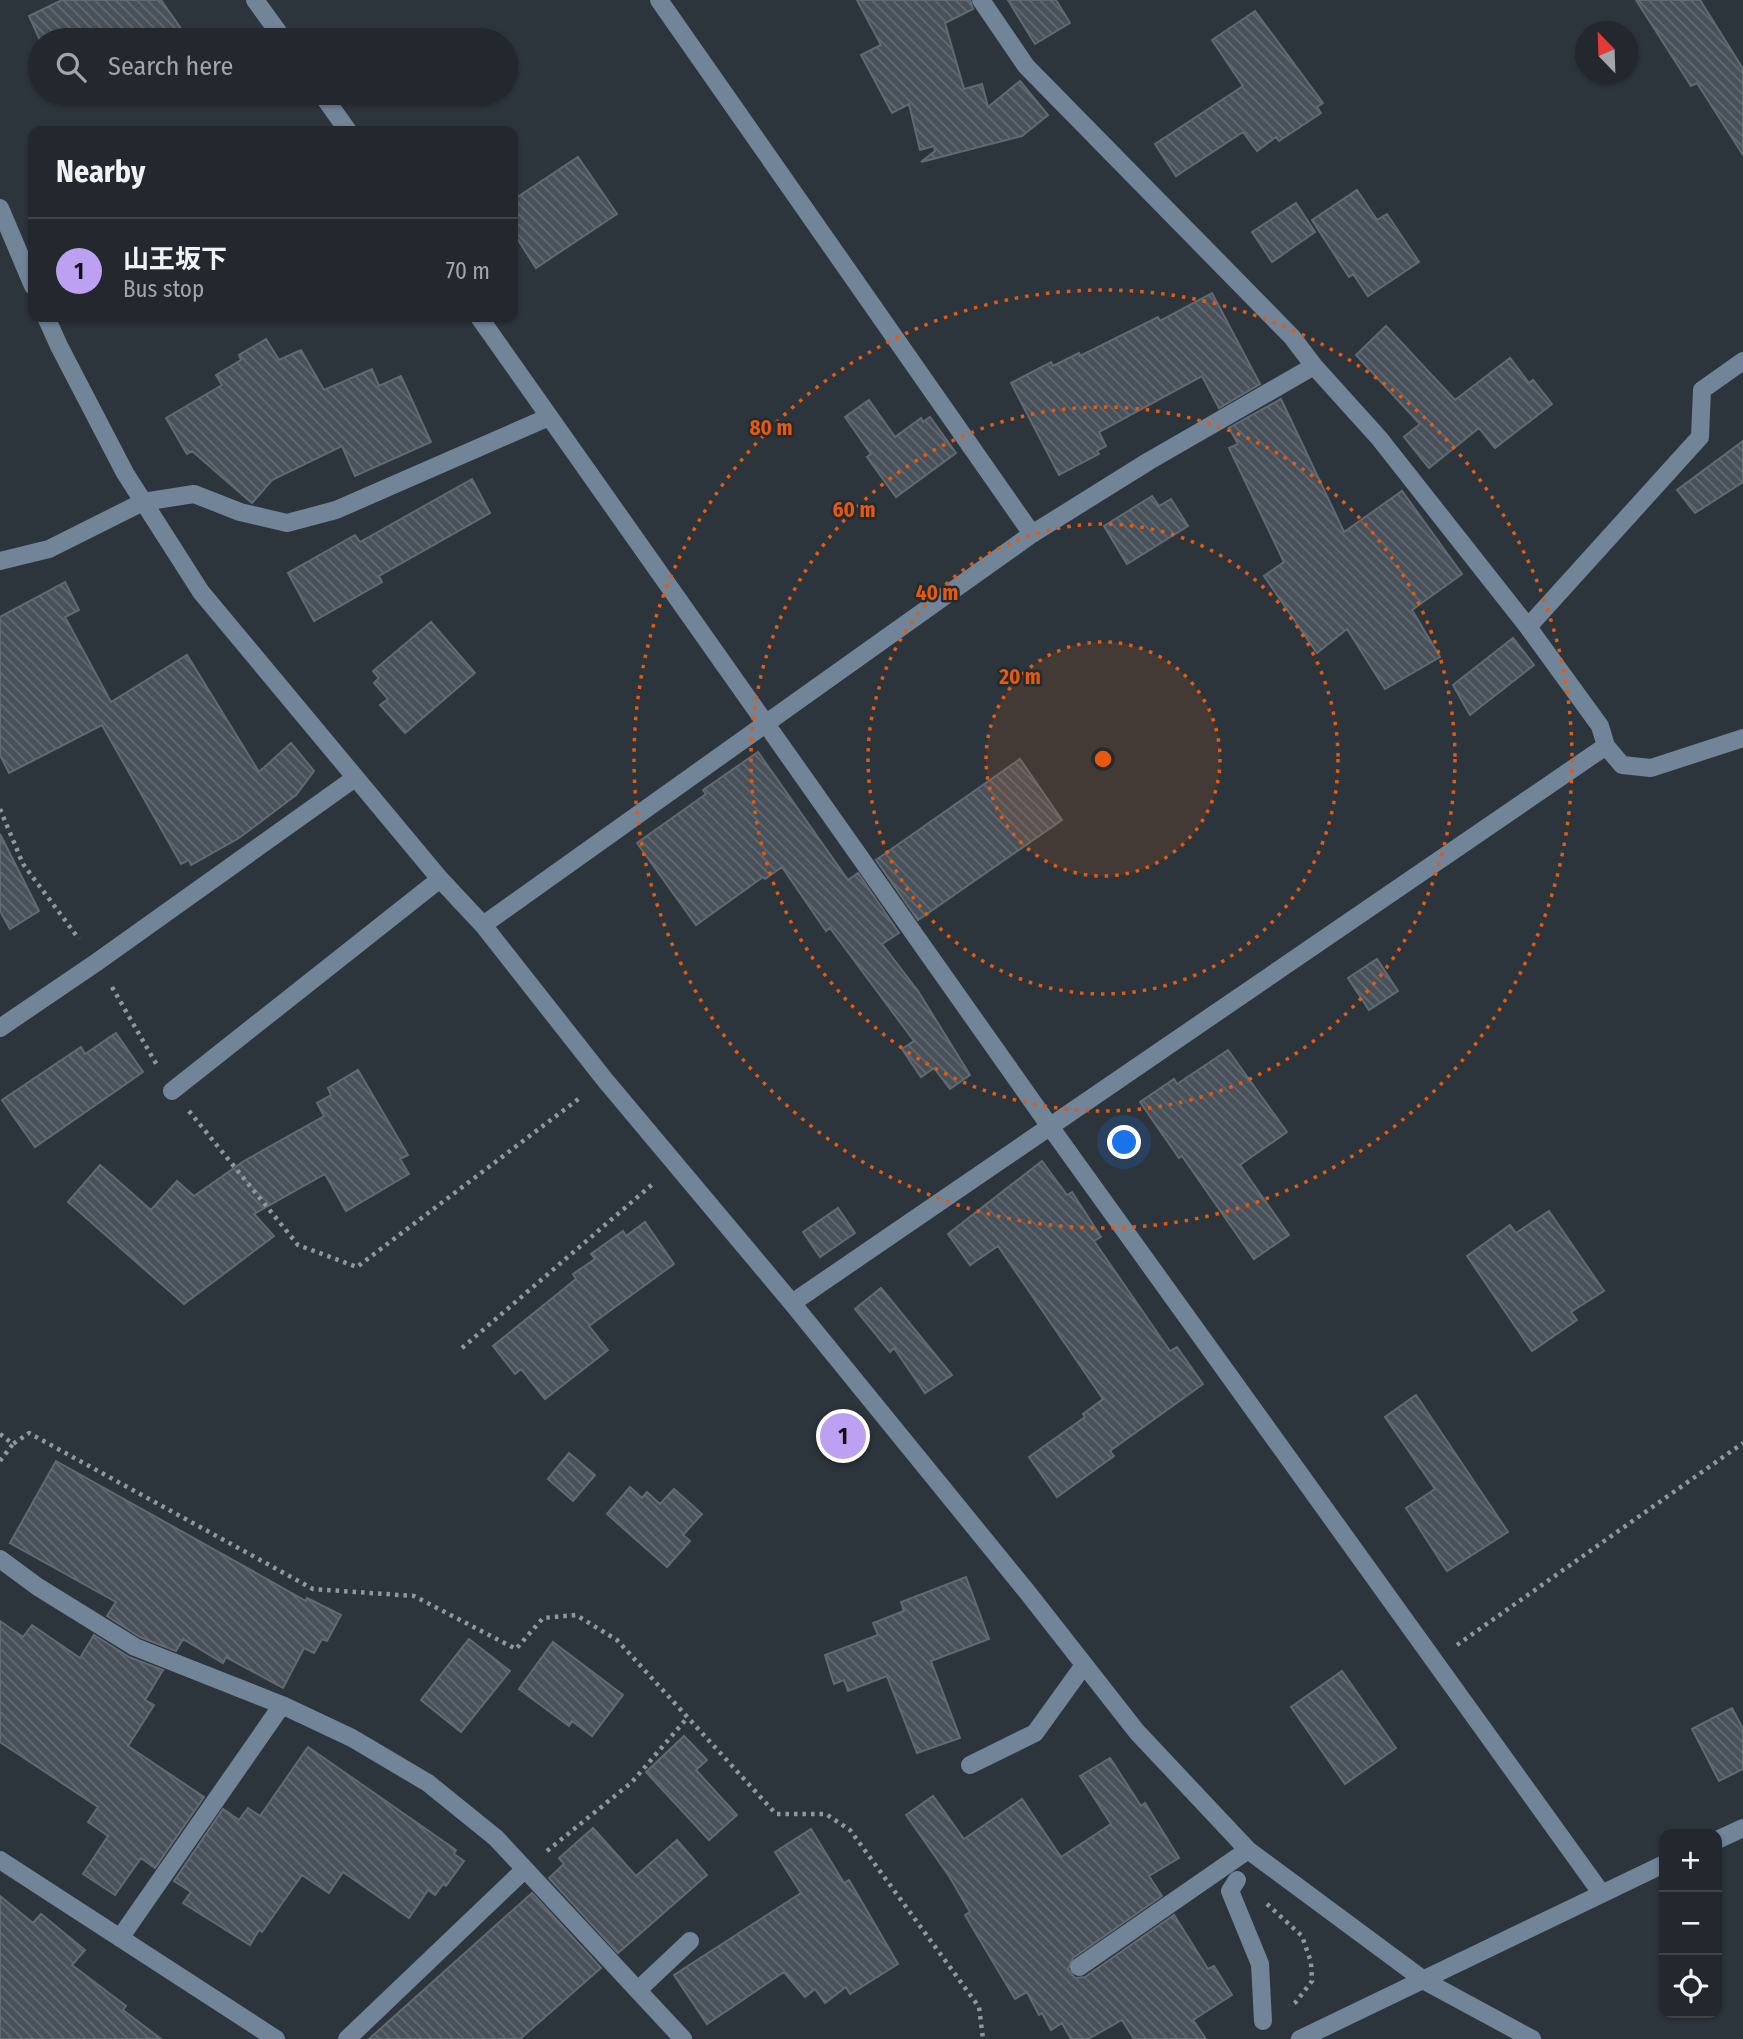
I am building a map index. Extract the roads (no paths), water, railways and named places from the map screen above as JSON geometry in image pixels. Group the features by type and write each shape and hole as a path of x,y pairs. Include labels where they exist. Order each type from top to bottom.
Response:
{"street":[{"path":"255,0 275,28"},
{"path":"659,0 1032,534"},
{"path":"981,0 1026,66 1292,337 1314,366 1379,438 1528,627 1600,726 1606,747 1622,765 1651,768 1743,737"},
{"path":"330,105 344,126"},
{"path":"0,208 28,274"},
{"path":"49,322 125,473 201,592 440,879 483,925 605,1080 792,1303 1136,1732 1248,1850 1425,1981 1532,2039"},
{"path":"482,322 1051,1128 1602,1894"},
{"path":"1528,627 1700,437 1702,390 1743,361"},
{"path":"483,925 1032,534 1149,461 1314,366"},
{"path":"0,561 49,549 143,502 194,494 240,512 287,523 336,510 549,417"},
{"path":"792,1303 1606,747"},
{"path":"0,1028 355,778"},
{"path":"172,1091 440,879"},
{"path":"0,1559 38,1587 135,1647 282,1705 352,1738 428,1783 496,1838 683,2039"},
{"path":"970,1765 1035,1733 1084,1665"},
{"path":"120,1938 282,1705"},
{"path":"1722,1838 1743,1828"},
{"path":"1079,1967 1248,1850"},
{"path":"0,1860 276,2039"},
{"path":"1300,2039 1659,1866"},
{"path":"347,2039 524,1870"},
{"path":"1237,1880 1230,1891 1260,1965 1263,2021"},
{"path":"638,1990 690,1941"}],"place":[{"name":"山王坂下","path":"843,1436"}]}
